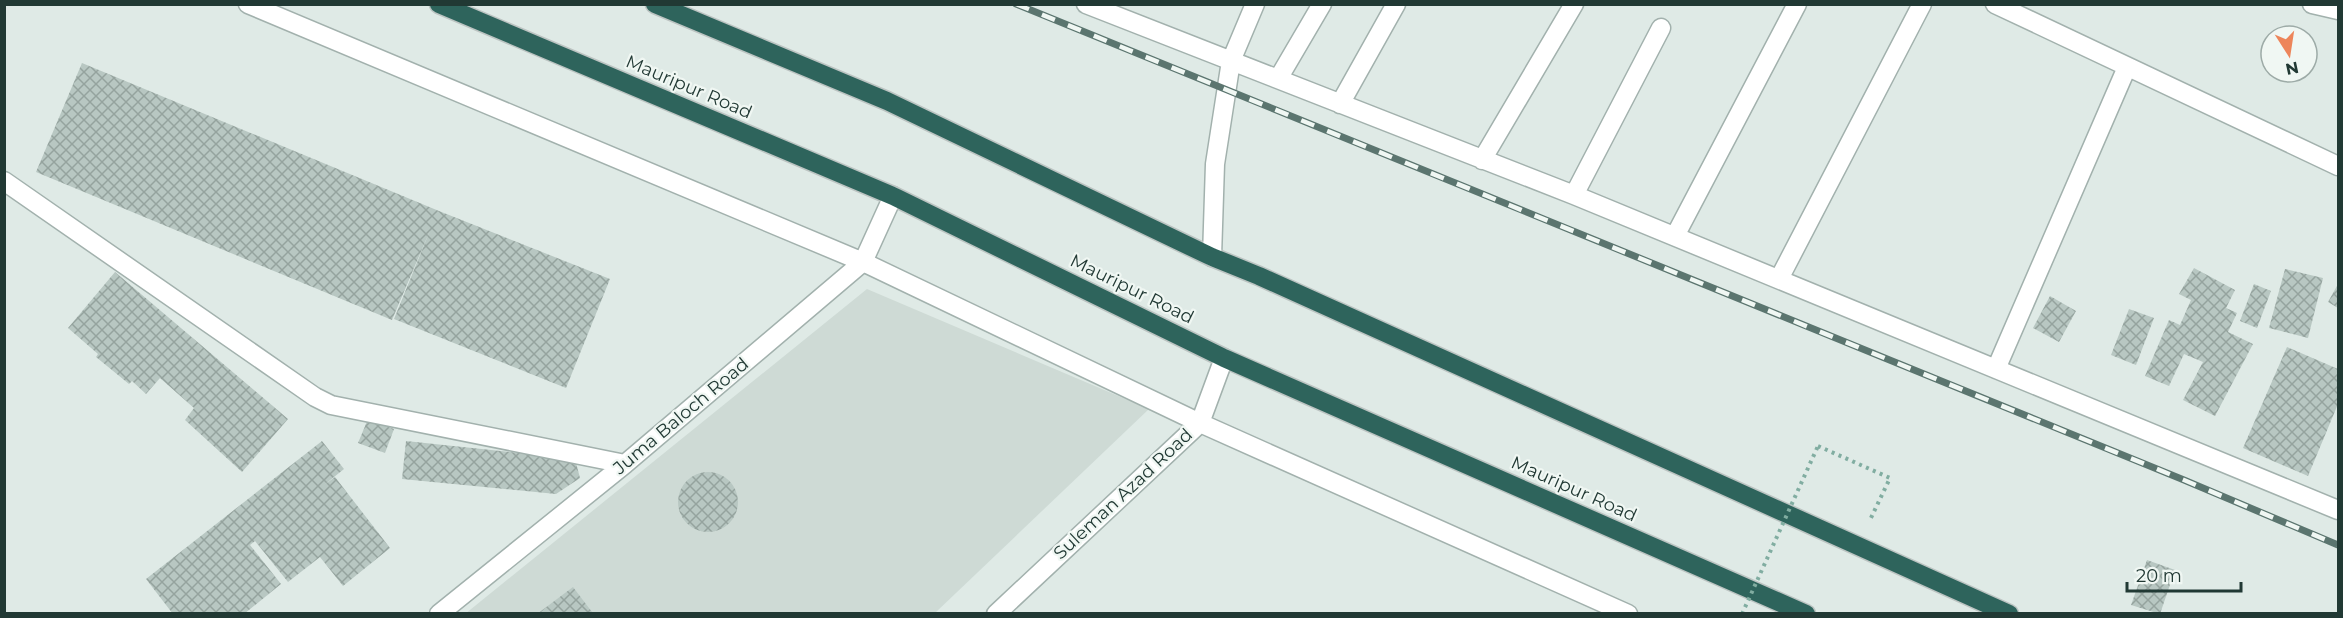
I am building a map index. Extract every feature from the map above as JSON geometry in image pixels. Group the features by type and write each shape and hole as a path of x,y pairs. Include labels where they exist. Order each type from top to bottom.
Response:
{"highway":[{"name":"Mauripur Road","path":"438,4 893,196 1224,358 1806,614"},
{"path":"656,4 887,101 1212,257 1259,276 2009,614"}],"street":[{"path":"248,4 863,262 1200,423 1628,614"},
{"path":"1086,4 1574,195 2338,510"},
{"path":"1212,257 1215,164 1231,61 1256,4"},
{"path":"1278,80 1322,4"},
{"path":"1340,104 1396,4"},
{"path":"1482,160 1574,4"},
{"path":"1675,236 1797,4"},
{"path":"1779,279 1922,4"},
{"path":"1995,4 2338,166"},
{"path":"2312,4 2338,10"},
{"path":"1574,195 1661,28"},
{"path":"1996,369 2127,67"},
{"path":"4,181 315,397 331,405 625,464"},
{"name":"Juma Baloch Road","path":"439,614 625,464 863,262 893,196"},
{"name":"Suleman Azad Road","path":"996,614 1200,423 1224,358"}],"path":[{"path":"1742,614 1818,446 1890,478 1859,545"}],"shaded area":[{"path":"867,289 1149,409 935,613 465,614"}],"building":[{"path":"82,63 439,211 610,279 566,388 394,319 431,228 392,320 36,172"},
{"path":"2194,268 2235,290 2226,308 2237,313 2228,332 2253,344 2215,416 2183,400 2203,362 2184,354 2169,386 2145,376 2169,320 2180,325 2191,300 2179,294"},
{"path":"2285,269 2323,278 2308,338 2269,328"},
{"path":"115,272 288,419 242,472 185,420 194,408 160,378 146,394 132,381 129,384 96,357 98,354 68,328"},
{"path":"2254,284 2271,291 2257,328 2240,321"},
{"path":"2338,284 2338,308 2328,302"},
{"path":"2050,296 2076,311 2059,342 2033,328"},
{"path":"2129,309 2154,318 2136,365 2111,355"},
{"path":"2287,347 2338,369 2338,404 2308,476 2243,448"},
{"path":"368,419 394,429 385,453 358,443"},
{"path":"322,441 344,469 324,485 335,477 390,548 343,586 320,557 288,582 255,541 250,545 281,584 244,614 173,614 146,579"},
{"path":"406,441 575,459 580,478 556,494 402,479"},
{"path":"702,472 714,472 725,477 733,485 738,502 736,514 725,527 714,532 702,532 691,527 683,519 678,508 678,496 683,485 691,477"},
{"path":"2147,560 2175,570 2160,614 2131,605"},
{"path":"573,587 592,612 589,614 537,614"}],"railway":[{"path":"1016,4 2184,480 2338,545"}]}
